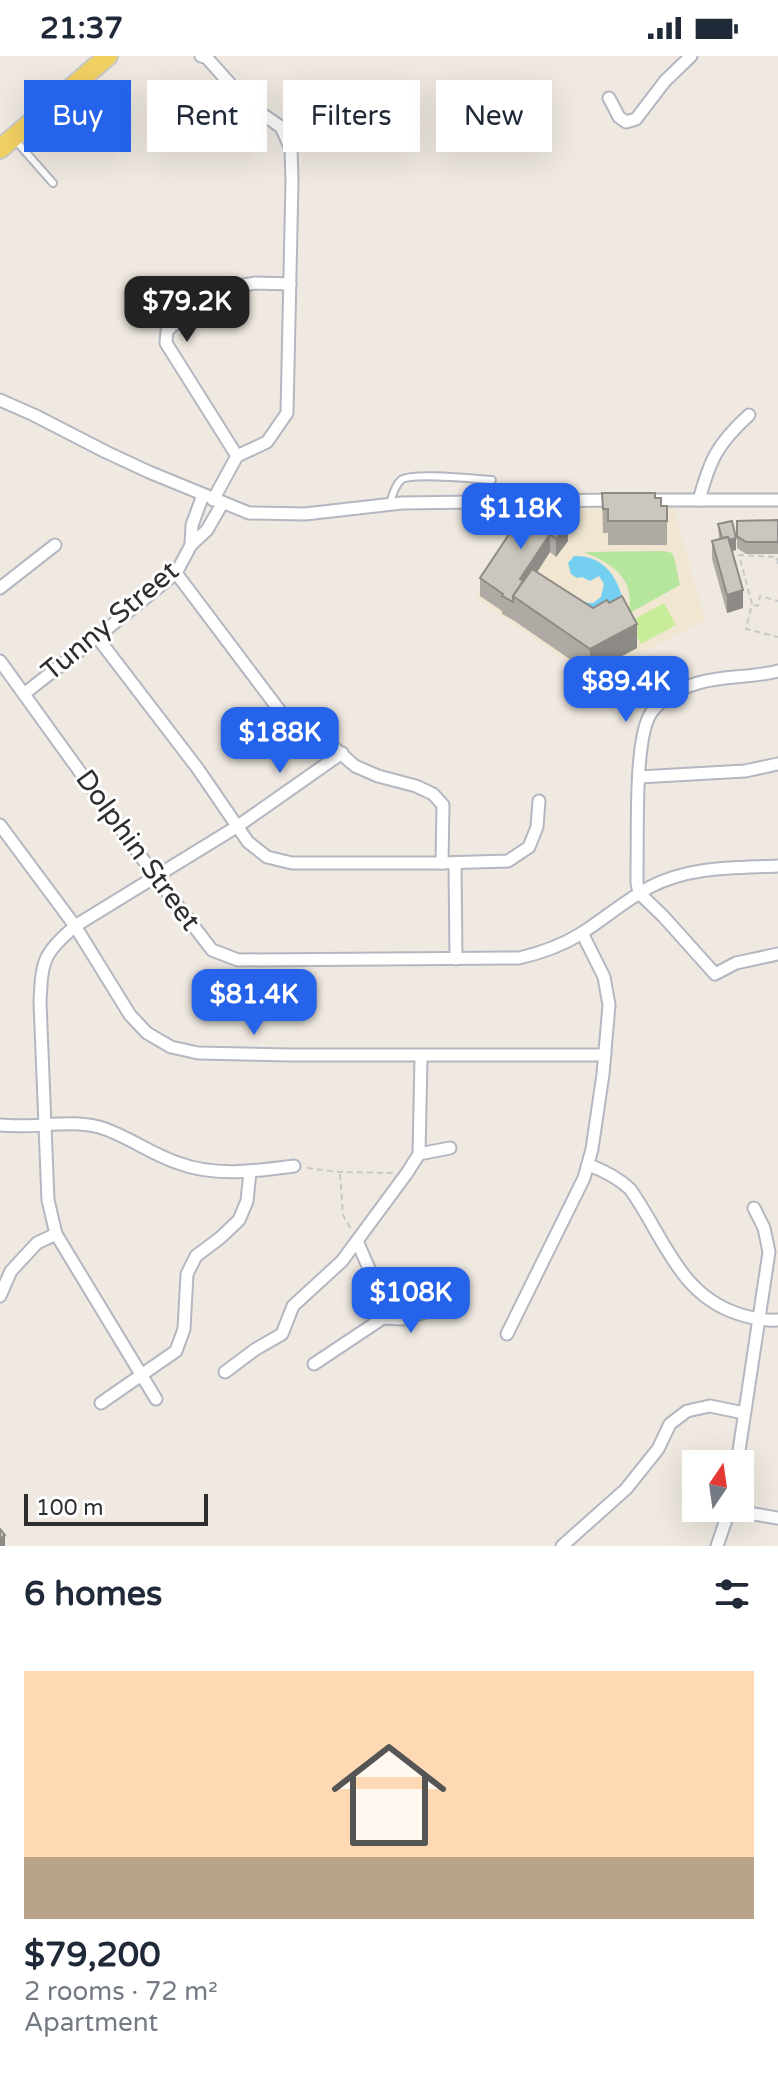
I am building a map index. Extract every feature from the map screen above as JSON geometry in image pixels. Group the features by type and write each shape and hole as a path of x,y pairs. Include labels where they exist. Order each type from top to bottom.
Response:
{"main road":[{"path":"6,143 108,56"}],"street":[{"path":"609,98 619,117 626,122 636,119 665,81 691,56"},
{"path":"205,57 249,105 281,127 291,149 287,413 267,442 237,456 213,500"},
{"path":"237,456 165,337 172,326 238,286 290,284"},
{"path":"0,400 106,452 249,513 321,513 390,503 778,500"},
{"path":"699,500 717,450 749,415"},
{"name":"Tunny Street","path":"191,545 192,525 213,500"},
{"name":"Tunny Street","path":"25,693 176,573 191,545 207,530 213,500"},
{"path":"0,588 55,545"},
{"path":"176,573 286,719 321,736 355,766 433,794 443,805 442,863"},
{"path":"97,637 198,769 248,842 267,857 292,863 508,861 529,847 537,827 539,801"},
{"name":"Dolphin Street","path":"0,661 212,950 238,960 506,959 531,956 582,933 639,893 664,881 705,869 778,866"},
{"path":"778,671 718,678 690,686 665,698 652,711 644,728 639,777 637,867 639,893 715,974 736,963 778,954"},
{"path":"156,1399 56,1234 48,1200 41,969 51,948 75,926 238,826 342,753"},
{"path":"639,777 745,771 778,764"},
{"path":"0,825 75,926 130,1015 147,1033 171,1047 198,1053 421,1057 605,1055"},
{"path":"455,863 456,959"},
{"path":"507,1334 589,1165 609,1005 604,977 582,933"},
{"path":"225,1372 240,1359 282,1334 293,1306 342,1261 419,1154 421,1057"},
{"path":"0,1125 79,1124 99,1127 125,1136 180,1165 208,1170 250,1172 294,1166"},
{"path":"419,1154 450,1148"},
{"path":"589,1165 620,1179 630,1189 691,1286 714,1304 760,1320 778,1320"},
{"path":"101,1403 176,1351 184,1329 187,1274 196,1256 239,1220 247,1201 250,1172"},
{"path":"739,1450 774,1252 754,1208"},
{"path":"0,1296 11,1271 37,1243 56,1234"},
{"path":"314,1364 388,1312 357,1241"},
{"path":"383,1318 402,1319 432,1310"},
{"path":"562,1546 626,1489 658,1449 670,1424 687,1411 710,1406 744,1413"},
{"path":"754,1514 778,1518"},
{"path":"717,1546 725,1522"}],"lane":[{"path":"6,143 53,183"},
{"path":"390,503 397,484 405,478 492,480"}],"path":[{"path":"732,555 777,557 778,564"},
{"path":"739,555 752,604 746,629 778,637"},
{"path":"752,604 758,606 760,596 778,601"},
{"path":"294,1166 340,1172 407,1173"},
{"path":"340,1172 343,1215 357,1241"}],"shaded area":[{"path":"674,508 705,620 592,679 476,598 536,509"}],"green space":[{"path":"584,552 672,553 674,557 680,585 628,614 629,592 620,574"},
{"path":"664,603 676,625 641,644 629,622"}],"water":[{"path":"574,556 594,559 602,564 614,577 622,595 624,605 595,624 565,592 593,603 601,597 604,584 599,576 590,581 571,574 568,563"}],"building":[{"path":"602,493 655,493 655,498 661,498 661,506 667,506 667,521 608,521 608,509 603,509"},
{"path":"529,504 553,521 558,515 568,523 556,539 550,534 520,579 523,581 513,596 513,602 480,578"},
{"path":"778,520 778,542 746,542 737,536 737,521"},
{"path":"732,521 736,538 722,538 718,524"},
{"path":"728,537 743,590 727,595 712,541"},
{"path":"532,569 593,608 622,596 637,624 590,649 513,596"}]}
